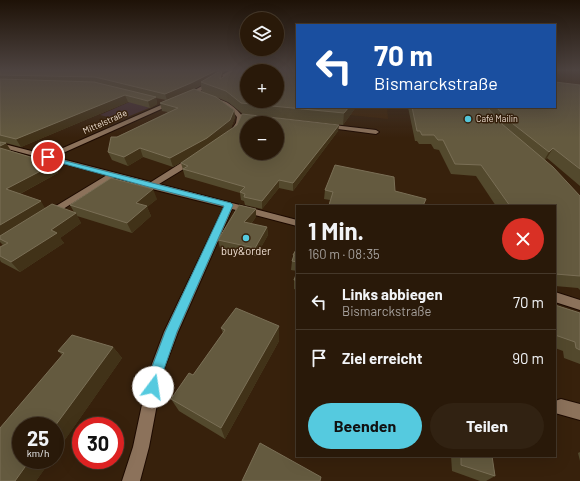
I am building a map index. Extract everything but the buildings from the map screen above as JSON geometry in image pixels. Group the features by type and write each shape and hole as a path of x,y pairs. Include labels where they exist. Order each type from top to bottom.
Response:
{"street":[{"name":"Mittelstraße","path":"48,157 192,93"},
{"path":"200,93 209,96 233,108 243,117 235,130 229,135"},
{"path":"159,102 167,104"},
{"path":"316,125 376,132"},
{"path":"0,145 296,224"},
{"path":"152,186 198,156"},
{"path":"42,218 113,175"},
{"path":"131,481 141,447 156,372 171,332 229,205"},
{"path":"556,297 576,304"},
{"path":"561,407 580,412"}],"shaded area":[{"path":"284,93 296,93 296,108 387,108 388,119 284,108"},
{"path":"134,100 150,105 149,108 120,120 100,115"}],"place":[{"name":"Café Mailin","path":"468,119"},
{"name":"buy&order","path":"246,238"}],"route":[{"path":"48,157 152,186 229,205 171,332 156,372 153,387"}]}
